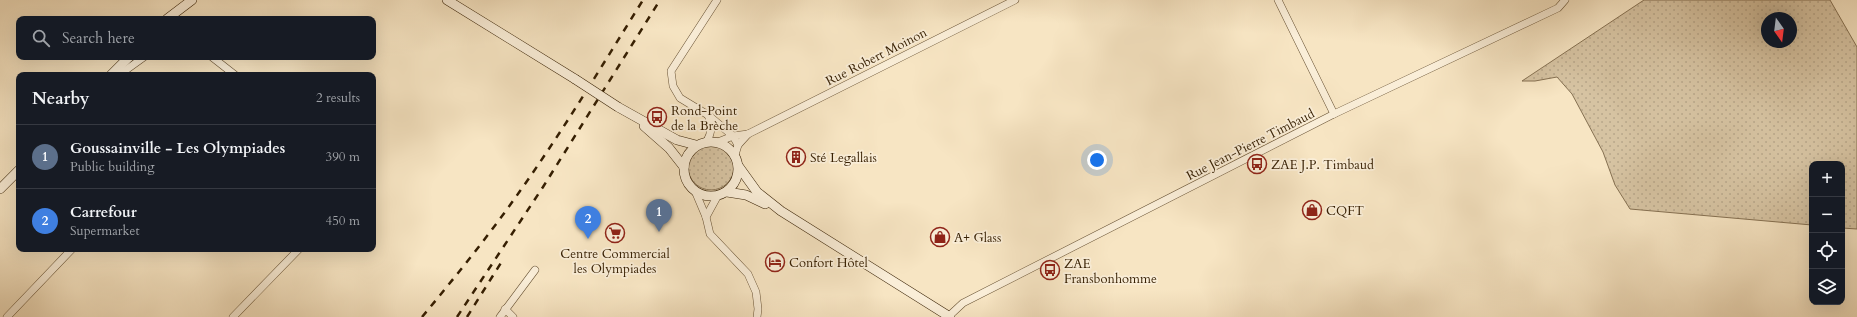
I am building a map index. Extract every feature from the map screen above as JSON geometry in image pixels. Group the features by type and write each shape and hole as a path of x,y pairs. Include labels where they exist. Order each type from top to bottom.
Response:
{"main road":[{"path":"171,16 192,0"},
{"path":"447,0 631,115 678,140 696,146"},
{"path":"114,72 126,60"},
{"path":"631,115 665,144 684,167 687,180 696,191 704,195 746,195 781,211"},
{"path":"684,167 688,155 696,146 707,141 718,142 726,145 735,155 739,167 757,192 781,211 949,316"},
{"path":"722,194 737,179 739,167"},
{"path":"0,189 16,173"}],"street":[{"path":"717,0 671,71 673,86 680,98 708,115 733,136 738,145"},
{"name":"Rue Robert Moinon","path":"718,142 733,136 748,134 1015,0"},
{"path":"1278,0 1334,114"},
{"name":"Rue Jean-Pierre Timbaud","path":"949,316 963,303 1334,114 1558,8 1565,0"},
{"path":"123,72 140,60"},
{"path":"216,60 231,72"},
{"path":"707,141 711,126 708,115"},
{"name":"Rue Robert Moinon","path":"735,155 738,145 748,134"},
{"path":"696,191 710,234 748,274 756,292 758,310 757,317"},
{"path":"706,218 722,194"},
{"path":"7,317 69,252"},
{"path":"233,317 296,252"},
{"path":"500,317 535,270"},
{"path":"505,309 513,317"}],"shaded area":[{"path":"1644,0 1830,0 1857,47 1857,229 1845,228 1845,161 1809,161 1809,225 1630,209 1615,185 1603,152 1572,94 1557,77 1535,81 1522,81"},
{"path":"706,144 716,144 724,148 730,154 734,162 734,172 730,180 724,186 716,190 706,190 698,186 692,180 688,172 688,162 692,154 698,148"}],"railway":[{"path":"422,317 497,223 520,191 568,120 643,0"},
{"path":"457,317 543,187 660,0"},
{"path":"467,317 504,258"}],"place":[{"name":"Rond-Point de la Brèche","path":"657,117"},
{"name":"Sté Legallais","path":"796,157"},
{"name":"ZAE J.P. Timbaud","path":"1257,164"},
{"name":"CQFT","path":"1312,210"},
{"name":"Goussainville - Les Olympiades","path":"659,232"},
{"name":"Centre Commercial les Olympiades","path":"615,233"},
{"name":"A+ Glass","path":"940,237"},
{"name":"Carrefour","path":"588,239"},
{"name":"Confort Hôtel","path":"775,262"},
{"name":"ZAE Fransbonhomme","path":"1050,270"}]}
